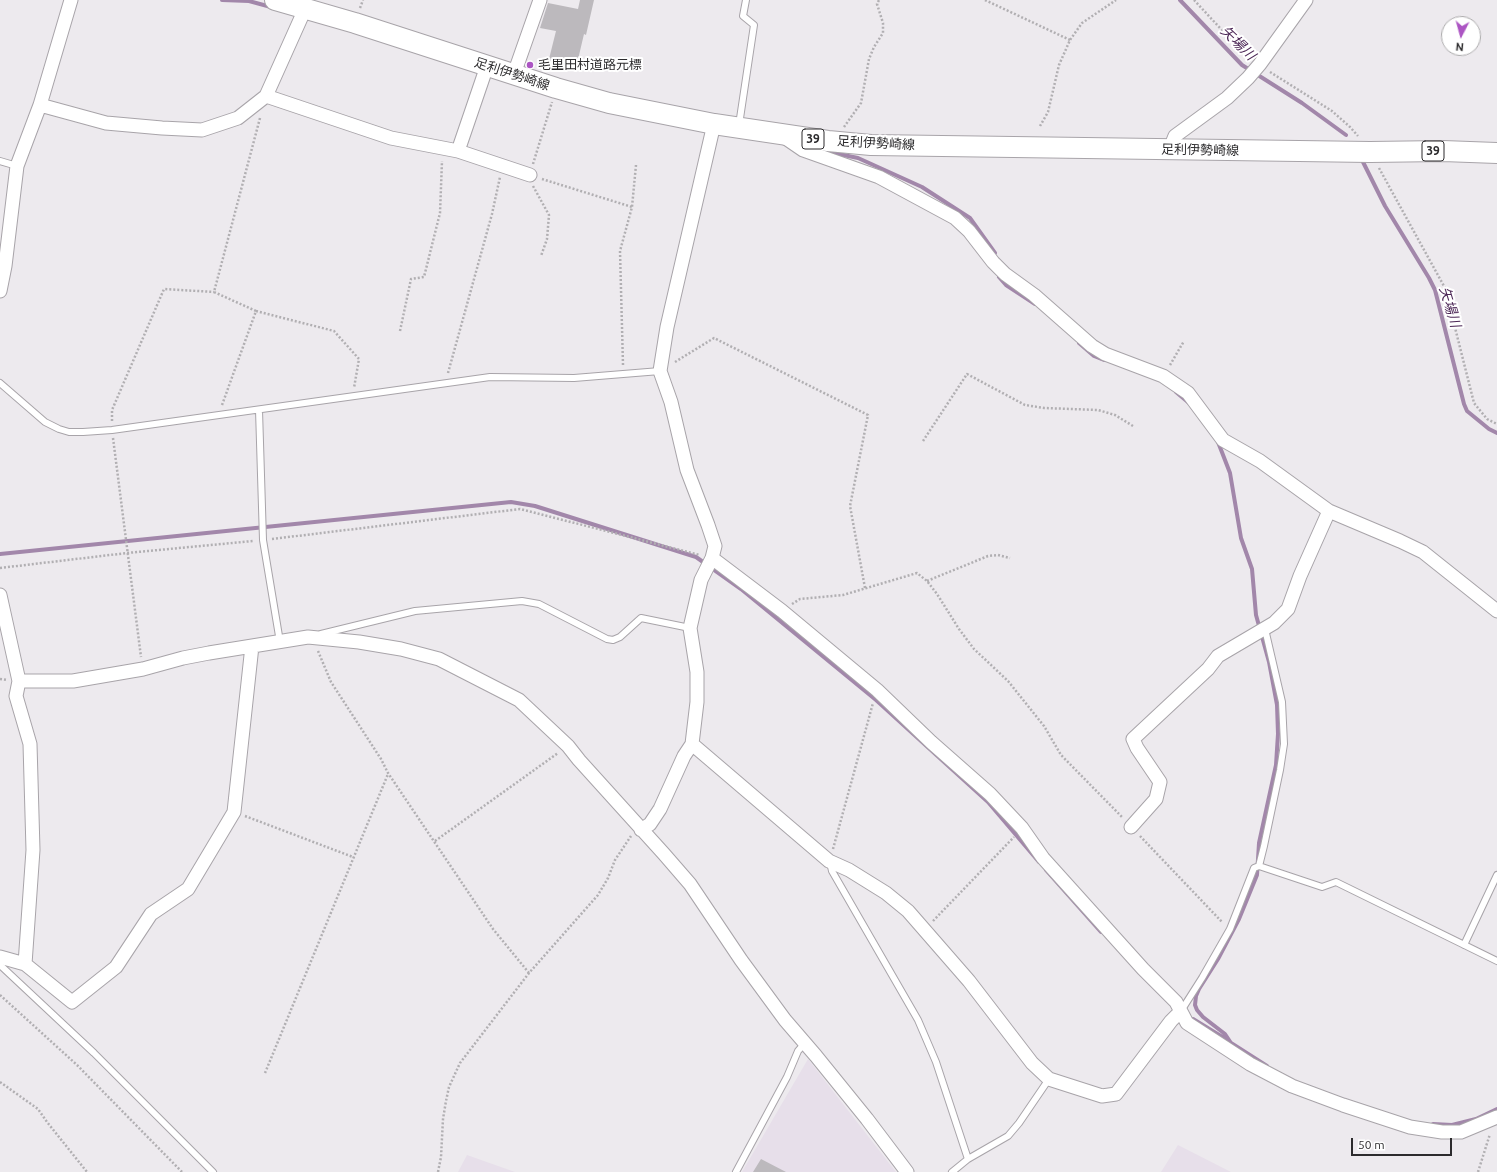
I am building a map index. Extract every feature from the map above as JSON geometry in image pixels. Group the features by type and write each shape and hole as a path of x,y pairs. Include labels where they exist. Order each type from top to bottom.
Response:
{"main road":[{"name":"足利伊勢崎線","path":"275,0 355,23 609,104 781,135 871,145 1173,150 1370,152 1443,151 1497,153"}],"street":[{"path":"0,291 4,274 17,166 40,105 71,0"},
{"path":"514,74 540,0"},
{"path":"1173,150 1173,141 1175,136 1227,98 1255,70 1306,0"},
{"path":"40,105 106,124 162,128 202,130 238,118 266,96 305,9"},
{"path":"458,151 487,66"},
{"path":"266,96 391,138 458,151 530,175"},
{"path":"641,830 650,824 660,809 684,756 692,744 697,702 697,672 690,628 701,580 712,558 715,546 687,470 671,402 660,371 667,327 714,124"},
{"path":"781,135 804,150 879,177 955,218 969,231 993,262 1005,274 1034,295 1092,346 1105,354 1163,376 1188,393 1223,440 1260,461 1329,511 1400,540 1423,552 1497,611"},
{"path":"1132,827 1156,799 1160,782 1137,748 1133,739 1208,669 1218,656 1274,623 1288,609 1300,576 1329,511"},
{"path":"712,558 782,611 877,690 931,742 990,794 1022,828 1043,858 1143,969 1176,1002 1187,1023 1250,1064 1292,1086 1343,1105 1410,1127 1442,1132 1461,1132 1493,1119"},
{"path":"0,595 19,681 16,696 30,744 33,850 25,964"},
{"path":"19,681 73,681 143,670 183,658 308,637 366,643 401,649 439,659 519,700 568,746 690,884 741,960 785,1020 867,1119 907,1172"},
{"path":"0,957 25,964 72,1002 116,967 151,914 188,889 234,812 252,646"},
{"path":"692,744 829,861 849,870 886,893 908,911 969,981 1032,1063 1049,1079 1102,1096 1116,1094 1171,1021 1180,1012"}],"lane":[{"path":"738,128 754,25 743,16 746,0"},
{"path":"0,161 17,166"},
{"path":"0,383 45,422 59,429 76,432 112,430 490,377 574,378 660,371"},
{"path":"259,410 264,540 280,642"},
{"path":"308,637 415,611 522,601 539,604 607,639 613,640 620,637 641,618 690,628"},
{"path":"1180,1012 1202,978 1230,929 1257,867 1280,770 1284,744 1282,702 1261,631"},
{"path":"829,861 832,871 839,884 918,1020 936,1062 968,1159"},
{"path":"1257,867 1322,887 1336,882 1497,961"},
{"path":"1464,946 1497,875"},
{"path":"0,965 94,1053 213,1172"},
{"path":"736,1172 787,1077 798,1051 805,1043"},
{"path":"952,1172 968,1159 1008,1136 1019,1123 1049,1079"}],"path":[{"path":"833,141 861,103 869,59 874,47 883,33 883,23 877,4 879,0"},
{"path":"985,0 1070,40"},
{"path":"1040,126 1048,112 1060,65 1070,40 1082,23 1116,0"},
{"path":"1194,0 1233,42 1255,70 1332,111 1350,127 1370,152 1445,288 1474,404 1487,419 1497,424"},
{"path":"214,292 266,96"},
{"path":"400,331 412,279 424,277 440,213 443,149"},
{"path":"445,384 492,214 503,165"},
{"path":"623,375 620,251 632,207 636,165"},
{"path":"530,175 632,207"},
{"path":"143,670 112,430 112,410 164,289 214,292 256,311 334,331 359,359 352,396"},
{"path":"219,415 256,311"},
{"path":"660,371 714,338 868,415 850,506 865,588"},
{"path":"1163,376 1184,341"},
{"path":"923,441 967,374 1025,405 1044,408 1098,410 1115,415 1133,426"},
{"path":"0,568 127,553 264,540 520,509 712,558"},
{"path":"927,581 988,556 1010,558"},
{"path":"782,611 800,598 843,595 917,573 927,581 937,594 959,630 974,649 1008,681 1044,726 1061,755 1230,929"},
{"path":"308,637 319,653 331,682 381,759 388,773 493,929 529,973"},
{"path":"829,861 877,690"},
{"path":"434,841 568,746"},
{"path":"265,1073 388,773"},
{"path":"234,812 353,857"},
{"path":"924,930 1022,828"},
{"path":"438,1172 441,1157 443,1119 446,1101 449,1087 460,1063 529,973 598,895 621,850 632,835 641,830"},
{"path":"0,995 77,1065 182,1172"},
{"path":"0,1082 38,1109 87,1172"},
{"path":"1478,1172 1493,1119"}],"shaded area":[{"path":"808,1059 896,1172 742,1172"},
{"path":"1178,1145 1231,1172 1161,1172"},
{"path":"467,1155 515,1172 458,1172"}],"building":[{"path":"580,0 594,0 586,35 584,34 576,68 568,71 547,67 556,31 540,28 548,3 578,9"},
{"path":"761,1159 786,1172 753,1172"}],"waterway":[{"path":"222,0 249,1 271,7"},
{"name":"矢場川","path":"1180,0 1242,65 1302,103 1346,135"},
{"path":"824,151 858,158 922,187 970,218 995,253"},
{"name":"矢場川","path":"1363,162 1385,206 1435,290 1467,411 1489,429 1497,433"},
{"path":"999,277 1006,285 1035,304"},
{"path":"1079,343 1094,356 1104,360"},
{"path":"1176,392 1189,403"},
{"path":"1218,442 1230,473 1241,538 1252,569 1256,615 1269,662 1277,705 1278,734 1276,765 1259,843 1257,875 1239,919 1218,959 1199,989 1196,996 1195,1005 1203,1017 1225,1034 1231,1043 1267,1066"},
{"path":"0,554 511,502 535,506 696,557 741,589 876,700 988,802 1039,862"},
{"path":"1046,870 1101,932"},
{"path":"1193,1019 1229,1041"},
{"path":"1433,1124 1452,1125 1476,1119 1497,1109"}],"place":[{"name":"毛里田村道路元標","path":"530,65"}]}
